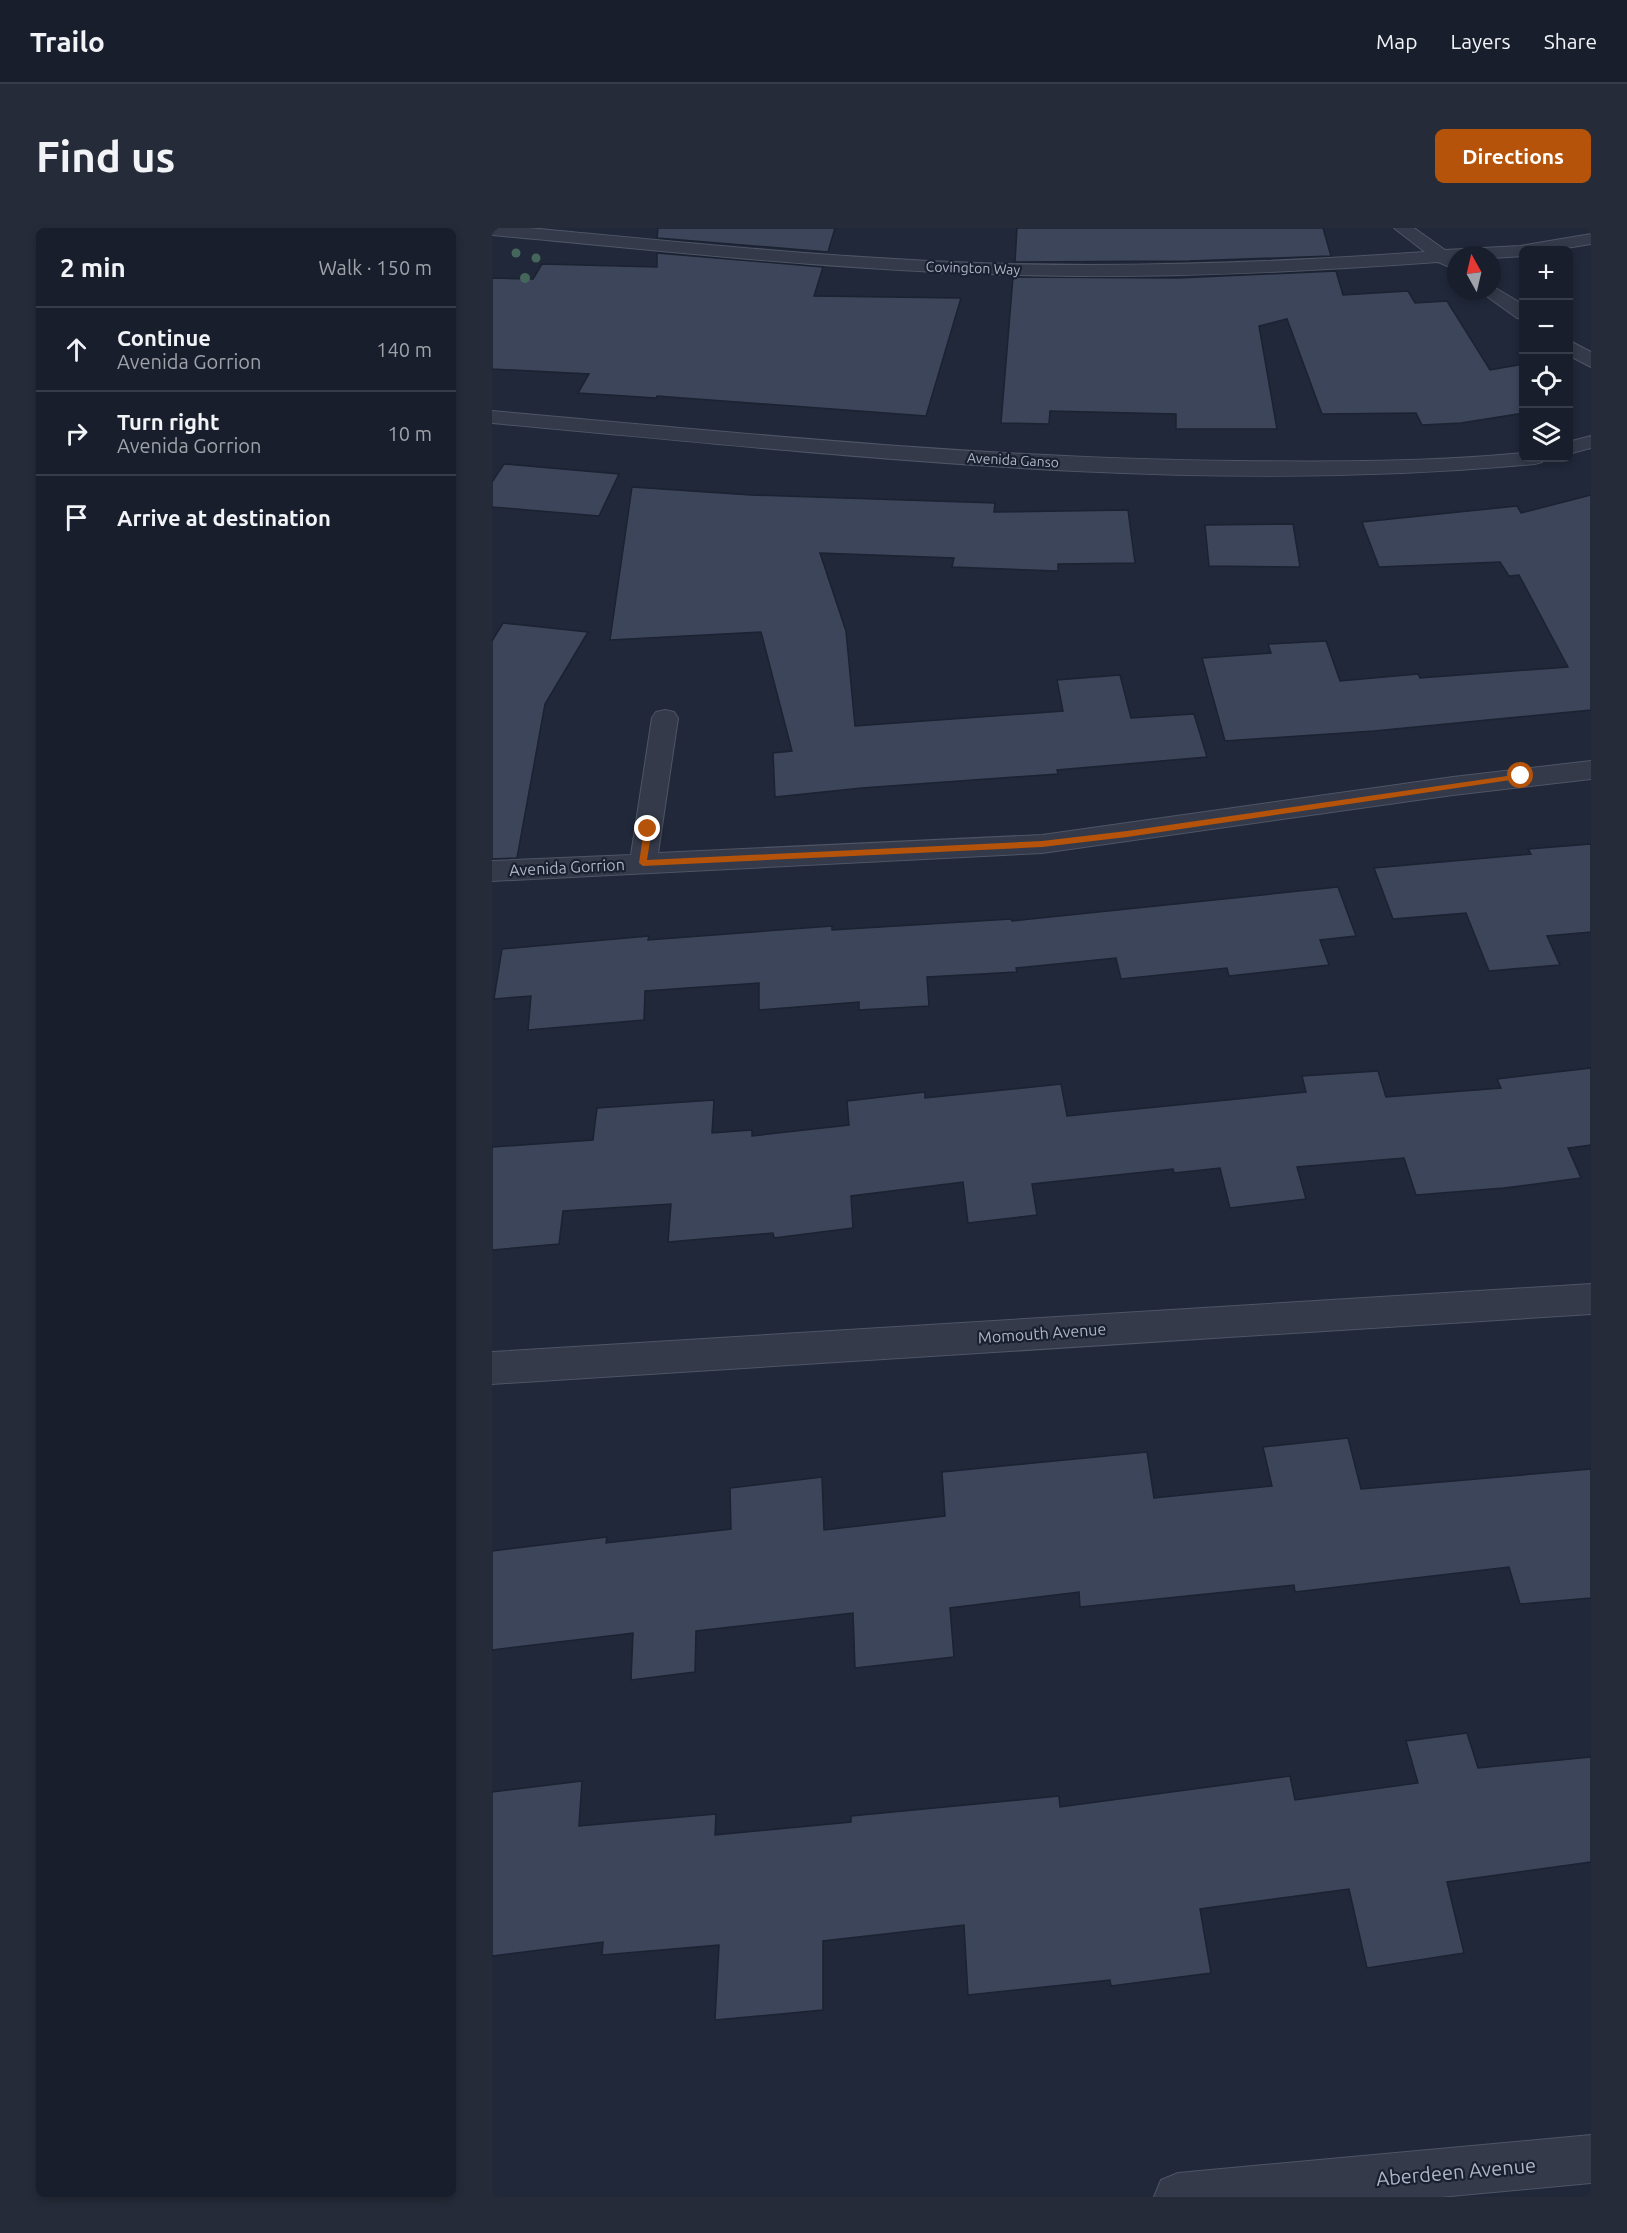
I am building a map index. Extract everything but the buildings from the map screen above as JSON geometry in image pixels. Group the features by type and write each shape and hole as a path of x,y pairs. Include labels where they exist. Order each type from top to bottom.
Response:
{"street":[{"path":"1403,228 1447,254"},
{"name":"Covington Way","path":"492,230 909,266 1019,270 1159,272 1447,258"},
{"name":"Covington Way","path":"1552,246 1591,239"},
{"name":"Covington Way","path":"1501,253 1519,251"},
{"path":"1501,298 1519,311"},
{"path":"1573,349 1591,361"},
{"name":"Avenida Ganso","path":"492,417 932,456 1160,467 1371,469 1450,466 1519,460"},
{"path":"1573,447 1591,442"},
{"name":"Avenida Gorrion","path":"643,863 665,718"},
{"name":"Avenida Gorrion","path":"492,871 1042,844 1127,834 1521,776 1591,770"},
{"name":"Momouth Avenue","path":"492,1368 1591,1299"},
{"name":"Aberdeen Avenue","path":"1178,2197 1591,2159"}],"route":[{"path":"648,829 643,863 1042,844 1127,834 1521,776"}]}
